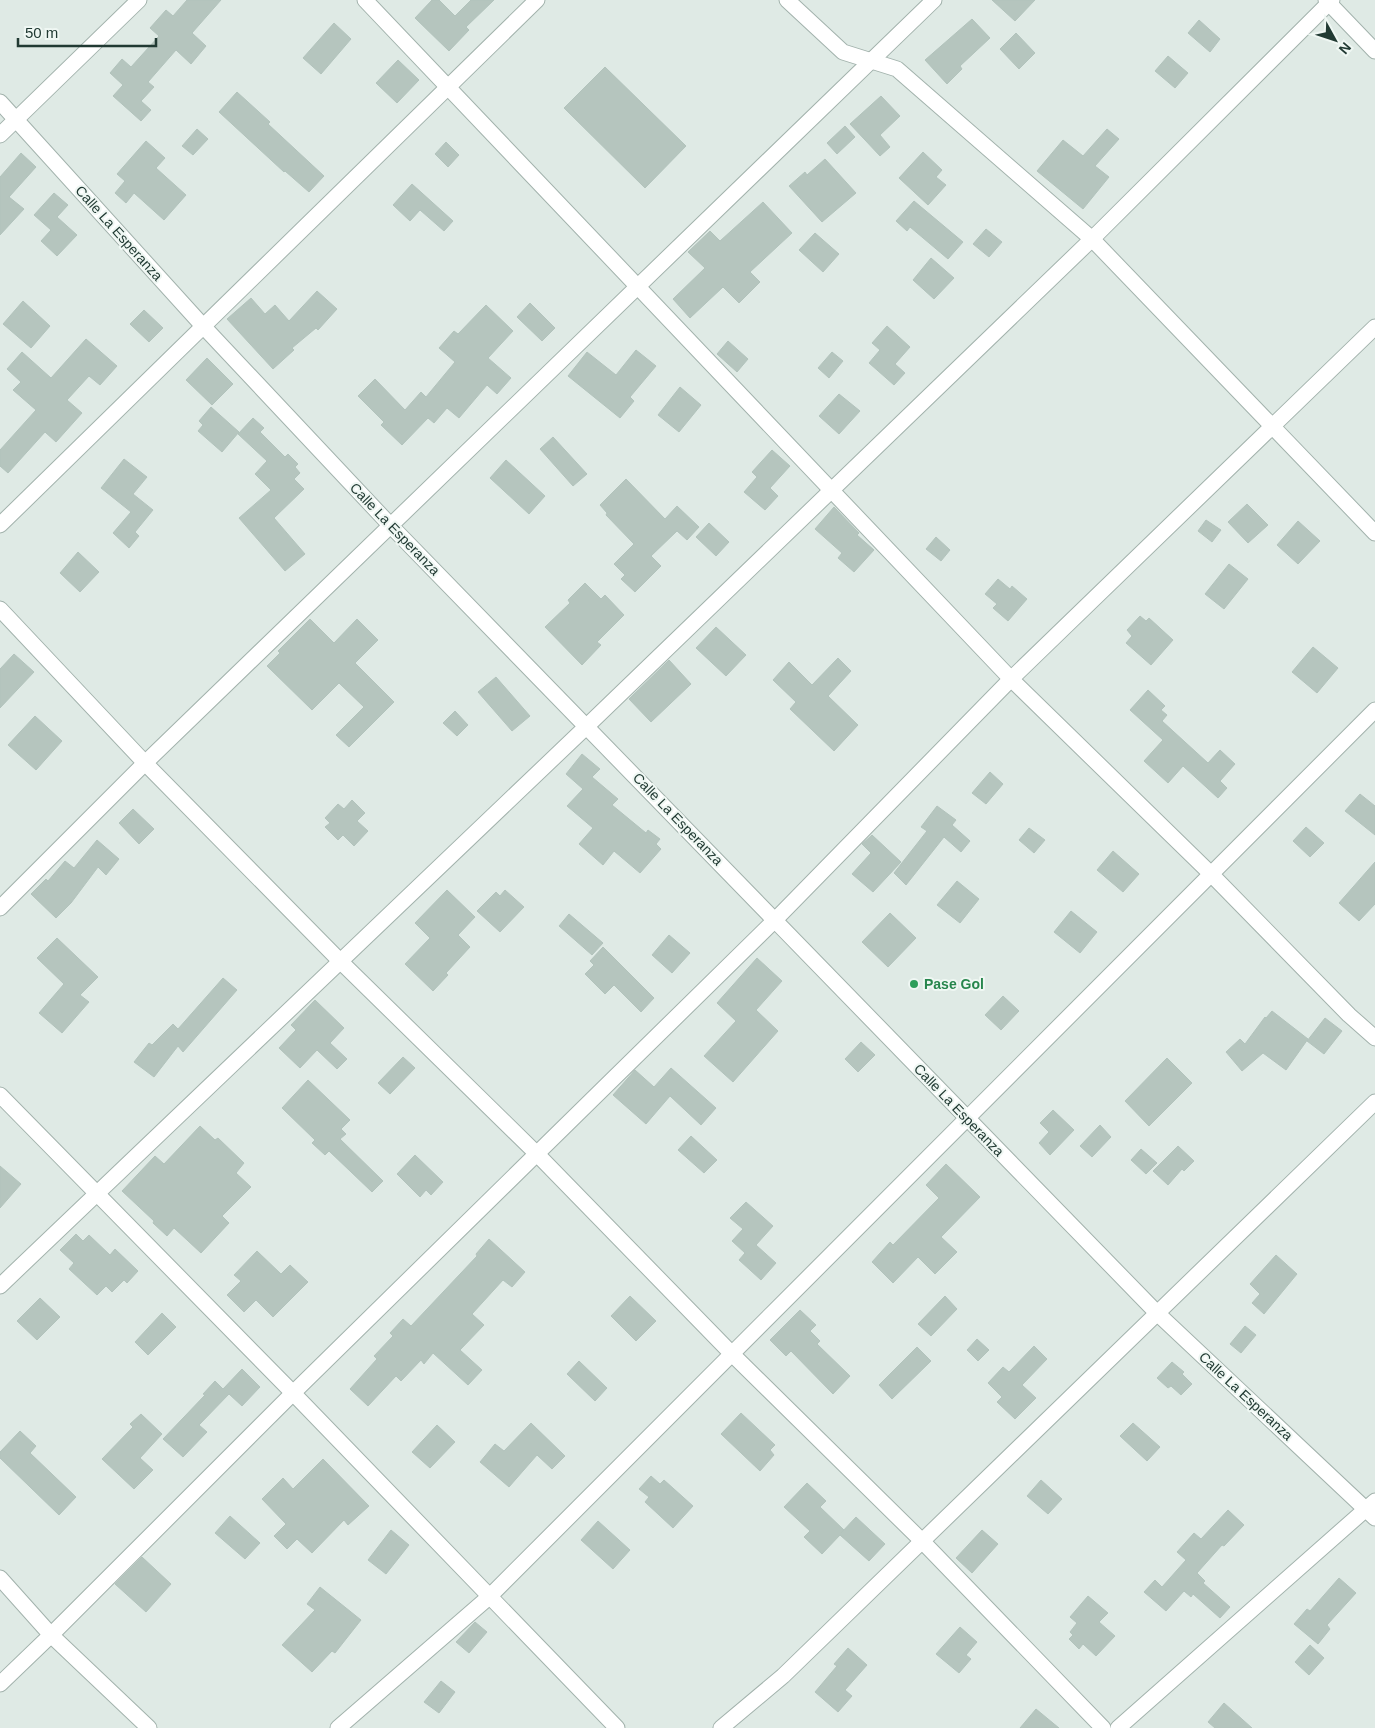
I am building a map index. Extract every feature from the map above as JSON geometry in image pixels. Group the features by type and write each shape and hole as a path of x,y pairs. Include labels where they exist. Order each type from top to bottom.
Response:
{"street":[{"path":"0,135 139,0"},
{"path":"365,0 1011,679 1211,874 1342,1008 1375,1038"},
{"path":"0,526 537,0"},
{"path":"787,0 843,52 896,69 1092,239 1375,534"},
{"path":"0,908 145,763 934,0"},
{"path":"0,1286 587,726 1092,239 1329,1 1375,51"},
{"name":"Calle La Esperanza","path":"0,102 203,326 391,526 1157,1313 1372,1509"},
{"path":"0,1684 536,1153 775,920 1011,679 1375,327"},
{"path":"0,609 145,763 340,961 536,1153 732,1354 922,1540 1103,1728"},
{"path":"338,1728 489,1597 1375,710"},
{"path":"0,1095 293,1393 617,1728"},
{"path":"721,1728 783,1676 1375,1102"},
{"path":"1118,1728 1372,1509"},
{"path":"0,1578 51,1635 149,1728"}],"building":[{"path":"187,0 221,0 192,33 206,46 191,64 176,50 148,82 154,87 141,101 151,110 141,121 113,96 123,85 110,73 122,59 131,67 159,36 150,28 166,10 173,16"},
{"path":"432,0 439,0 455,16 471,0 494,0 466,27 469,30 449,51 415,18"},
{"path":"992,0 1035,0 1015,21"},
{"path":"972,19 990,38 960,66 962,69 947,84 925,60"},
{"path":"1199,20 1220,39 1210,52 1188,33"},
{"path":"334,23 351,39 321,74 303,58"},
{"path":"1016,33 1035,53 1019,69 1000,49"},
{"path":"1168,56 1188,73 1175,88 1155,71"},
{"path":"398,60 419,80 397,103 376,83"},
{"path":"605,67 686,146 645,188 564,108"},
{"path":"237,92 324,176 309,192 284,172 219,112"},
{"path":"881,96 900,116 880,135 890,147 880,156 850,124"},
{"path":"845,126 855,137 837,154 827,143"},
{"path":"197,129 208,139 193,155 182,146"},
{"path":"1107,129 1119,139 1095,166 1109,177 1083,209 1037,171 1063,140 1083,156"},
{"path":"146,141 165,158 156,168 186,195 164,220 134,193 126,203 115,193 125,181 117,174"},
{"path":"446,142 459,155 448,167 435,154"},
{"path":"923,152 942,170 936,177 946,185 928,205 899,178"},
{"path":"21,153 36,167 9,197 24,209 0,235 0,177"},
{"path":"825,159 856,193 822,222 789,186 805,172 807,175"},
{"path":"412,184 453,221 444,231 420,210 410,221 393,205"},
{"path":"54,193 68,205 57,217 77,235 57,256 41,241 51,230 34,215"},
{"path":"914,201 963,242 948,259 910,227 907,231 896,221"},
{"path":"763,202 792,233 750,272 760,282 739,303 723,287 690,318 673,299 705,268 688,252 710,231 720,241"},
{"path":"986,229 1002,242 989,257 973,244"},
{"path":"815,233 839,254 823,272 799,250"},
{"path":"931,258 954,278 934,299 913,280"},
{"path":"317,291 337,309 318,330 316,328 292,348 294,350 273,369 227,319 251,298 265,314 275,305 289,321"},
{"path":"23,301 50,326 31,348 3,324"},
{"path":"530,303 555,328 542,341 517,317"},
{"path":"486,305 513,331 488,358 511,378 497,394 487,385 459,418 447,408 434,423 428,418 402,445 381,425 384,422 358,396 375,379 405,410 421,392 426,397 455,362 439,348 454,331 458,334"},
{"path":"144,310 163,328 149,342 130,324"},
{"path":"887,326 910,347 895,364 905,373 894,385 869,363 880,350 872,343"},
{"path":"86,339 117,366 100,385 89,376 67,400 82,413 56,442 45,432 8,473 0,466 0,450 36,410 13,390 21,382 7,369 22,352 51,378"},
{"path":"728,341 748,359 737,372 717,354"},
{"path":"636,350 656,366 630,397 634,401 620,418 568,376 587,352 616,375"},
{"path":"832,352 843,361 829,378 818,368"},
{"path":"207,358 233,384 212,405 186,380"},
{"path":"680,387 701,405 679,432 658,415"},
{"path":"839,394 860,411 839,434 819,416"},
{"path":"211,407 239,432 222,452 198,431 203,425 199,421"},
{"path":"253,418 264,428 260,432 285,457 288,454 298,464 295,467 300,473 294,479 304,489 274,518 305,554 285,571 239,518 271,490 255,474 267,461 238,434"},
{"path":"553,437 587,474 573,486 540,449"},
{"path":"772,450 790,466 770,488 778,496 765,510 744,492 757,477 752,472"},
{"path":"124,459 147,477 133,494 153,510 135,532 139,536 129,548 113,533 131,512 101,488"},
{"path":"506,460 545,496 529,514 490,478"},
{"path":"626,479 665,519 677,506 699,527 687,540 677,531 651,556 661,566 635,592 621,579 625,575 614,564 634,544 606,515 607,513 600,505"},
{"path":"1247,504 1268,525 1248,543 1228,522"},
{"path":"834,507 859,533 857,535 874,550 854,572 838,558 842,553 815,529"},
{"path":"1206,520 1221,530 1212,542 1198,531"},
{"path":"1298,521 1320,541 1298,564 1277,545"},
{"path":"709,523 729,542 716,556 696,537"},
{"path":"936,537 950,550 941,561 926,549"},
{"path":"78,552 99,572 80,592 60,573"},
{"path":"1229,564 1248,579 1224,609 1205,594"},
{"path":"998,579 1010,589 1012,586 1027,599 1008,621 993,608 997,604 985,594"},
{"path":"585,583 601,599 605,595 624,615 597,642 601,645 582,665 545,627 570,603 568,600"},
{"path":"1140,616 1146,621 1149,618 1173,640 1151,665 1126,643 1132,636 1127,630"},
{"path":"310,619 334,643 357,619 378,640 355,663 394,702 349,747 336,735 364,707 339,683 312,710 267,666 280,653 278,651"},
{"path":"716,627 746,655 726,676 696,648"},
{"path":"1313,647 1338,668 1317,693 1292,672"},
{"path":"14,654 34,672 0,708 0,669"},
{"path":"838,658 851,671 828,696 858,725 834,751 790,709 796,702 773,680 789,662 812,685"},
{"path":"669,660 691,684 651,722 629,699"},
{"path":"496,677 530,716 512,731 478,692"},
{"path":"1148,690 1165,706 1161,710 1167,715 1162,721 1208,763 1220,750 1235,764 1220,781 1227,788 1218,798 1183,766 1168,783 1144,761 1163,740 1130,710"},
{"path":"455,711 468,725 457,736 443,723"},
{"path":"35,716 62,741 36,770 8,745"},
{"path":"582,754 600,769 592,777 618,799 612,805 646,833 648,830 660,839 656,844 661,849 640,873 614,851 603,865 579,844 593,828 567,806 583,789 566,774"},
{"path":"990,772 1003,784 986,804 972,793"},
{"path":"1360,794 1375,806 1375,835 1345,811"},
{"path":"352,800 365,813 357,821 368,831 354,846 343,835 338,840 325,827 330,823 325,818 338,804 344,809"},
{"path":"937,806 956,820 952,825 970,841 961,852 944,837 906,885 894,873 927,831 921,827"},
{"path":"133,809 154,829 139,844 119,823"},
{"path":"1306,827 1324,843 1310,857 1293,841"},
{"path":"1029,828 1045,840 1034,853 1019,840"},
{"path":"872,835 901,862 873,892 852,874 871,853 862,844"},
{"path":"97,840 119,859 106,875 98,867 71,903 56,918 31,894 46,879 48,881 65,861 74,868"},
{"path":"1113,851 1139,874 1123,892 1097,870"},
{"path":"1375,862 1375,904 1359,921 1339,903"},
{"path":"957,881 979,899 960,923 937,905"},
{"path":"447,890 475,917 458,935 470,947 446,973 448,975 433,991 405,964 430,938 415,923"},
{"path":"505,890 524,907 500,932 477,911 496,892 500,896"},
{"path":"1071,911 1097,932 1080,953 1054,932"},
{"path":"890,913 916,938 888,967 862,942"},
{"path":"569,914 603,943 592,955 559,926"},
{"path":"669,935 690,953 672,973 652,955"},
{"path":"57,938 98,977 80,995 89,1002 62,1033 39,1013 64,984 37,958"},
{"path":"603,947 654,998 641,1012 614,985 605,994 585,974 594,965 590,961"},
{"path":"757,958 782,981 756,1010 778,1031 733,1082 704,1056 736,1021 717,1003"},
{"path":"223,978 237,990 183,1052 178,1046 154,1077 134,1062 149,1043 152,1045 173,1024 178,1029"},
{"path":"1003,996 1019,1011 1001,1030 985,1015"},
{"path":"315,1000 344,1028 330,1043 347,1059 337,1069 317,1050 300,1068 279,1048 296,1030 291,1025"},
{"path":"1272,1011 1308,1039 1286,1070 1263,1053 1242,1071 1226,1052 1240,1039 1245,1044 1265,1017"},
{"path":"1325,1018 1342,1031 1324,1054 1307,1041"},
{"path":"861,1042 875,1055 858,1072 845,1059"},
{"path":"403,1057 415,1068 390,1094 378,1083"},
{"path":"1167,1058 1192,1083 1149,1126 1125,1101"},
{"path":"671,1068 716,1108 701,1125 670,1096 646,1124 613,1095 635,1070 654,1087"},
{"path":"308,1080 350,1120 341,1129 346,1134 340,1139 383,1181 372,1192 329,1151 325,1155 312,1143 315,1140 282,1108"},
{"path":"1053,1110 1074,1130 1050,1155 1039,1143 1049,1132 1040,1123"},
{"path":"1100,1125 1111,1137 1092,1157 1080,1146"},
{"path":"200,1126 215,1140 218,1138 244,1163 236,1173 251,1187 222,1216 229,1223 201,1253 174,1228 167,1236 122,1191 155,1156 164,1164"},
{"path":"691,1136 717,1160 704,1173 678,1150"},
{"path":"1178,1146 1194,1161 1184,1171 1182,1169 1168,1185 1153,1171"},
{"path":"1141,1149 1157,1163 1146,1174 1131,1160"},
{"path":"415,1155 443,1182 431,1195 426,1190 420,1197 397,1174"},
{"path":"946,1164 980,1197 941,1237 957,1252 935,1274 918,1257 893,1283 872,1262 890,1242 893,1245 939,1198 926,1185"},
{"path":"0,1166 21,1184 0,1208"},
{"path":"746,1202 773,1226 756,1245 776,1263 761,1280 739,1260 745,1253 732,1241 743,1229 730,1218"},
{"path":"76,1234 83,1241 89,1235 110,1255 115,1249 138,1271 127,1283 124,1280 112,1292 106,1286 97,1295 69,1269 74,1263 60,1250"},
{"path":"489,1239 525,1272 512,1287 503,1280 472,1314 484,1325 460,1350 482,1370 468,1385 433,1353 424,1364 421,1360 401,1381 396,1376 368,1406 350,1389 377,1359 374,1356 393,1336 390,1333 403,1319 411,1326 477,1256 476,1254"},
{"path":"257,1251 281,1274 290,1265 308,1282 273,1317 256,1300 244,1312 227,1295 241,1281 234,1275"},
{"path":"1276,1255 1297,1274 1264,1314 1252,1303 1260,1294 1250,1284"},
{"path":"630,1296 656,1321 636,1341 611,1316"},
{"path":"945,1296 957,1309 931,1336 918,1324"},
{"path":"40,1298 60,1317 37,1340 17,1321"},
{"path":"800,1310 816,1325 810,1331 820,1341 817,1344 850,1376 833,1394 791,1351 786,1356 770,1340"},
{"path":"162,1313 176,1327 148,1355 135,1342"},
{"path":"1245,1326 1256,1335 1241,1353 1230,1344"},
{"path":"977,1339 989,1350 978,1361 967,1350"},
{"path":"1034,1346 1047,1359 1022,1385 1036,1398 1015,1419 997,1402 1002,1397 988,1383 1003,1367 1009,1372"},
{"path":"917,1347 931,1361 892,1399 879,1385"},
{"path":"579,1361 607,1388 595,1401 567,1374"},
{"path":"1172,1362 1184,1372 1182,1374 1192,1384 1181,1395 1171,1386 1168,1388 1157,1378"},
{"path":"242,1369 260,1387 242,1406 229,1394 199,1425 207,1432 183,1457 163,1439 205,1395 203,1394 215,1381 223,1389"},
{"path":"741,1413 775,1445 770,1450 774,1455 760,1471 721,1434"},
{"path":"141,1414 162,1434 140,1458 153,1470 134,1489 102,1459 133,1427 130,1424"},
{"path":"531,1423 565,1456 552,1469 537,1455 509,1487 480,1462 495,1444 504,1451"},
{"path":"1133,1423 1160,1447 1147,1461 1120,1436"},
{"path":"437,1425 455,1442 430,1468 412,1452"},
{"path":"20,1431 36,1446 30,1453 76,1497 59,1515 0,1458 0,1452"},
{"path":"323,1459 369,1506 348,1525 344,1520 312,1553 297,1539 287,1549 274,1536 286,1524 262,1499 283,1478 293,1489"},
{"path":"651,1476 660,1484 664,1480 693,1506 673,1528 645,1502 649,1497 639,1489"},
{"path":"1041,1480 1062,1499 1048,1514 1027,1496"},
{"path":"807,1483 826,1501 820,1507 844,1530 856,1517 885,1544 869,1561 840,1535 822,1554 804,1537 810,1531 784,1507"},
{"path":"1228,1510 1244,1525 1224,1546 1222,1545 1197,1573 1205,1581 1203,1583 1230,1607 1220,1618 1193,1594 1191,1597 1184,1591 1166,1611 1144,1592 1155,1580 1162,1587 1186,1560 1177,1552 1194,1533 1201,1539"},
{"path":"230,1516 260,1543 245,1559 215,1533"},
{"path":"598,1521 630,1550 613,1569 581,1540"},
{"path":"391,1530 409,1545 386,1574 368,1560"},
{"path":"982,1530 998,1544 972,1573 956,1558"},
{"path":"142,1557 171,1584 146,1612 115,1584"},
{"path":"1339,1578 1356,1593 1327,1625 1330,1629 1318,1644 1294,1624 1307,1609 1310,1611"},
{"path":"320,1587 361,1620 335,1653 332,1651 312,1672 282,1645 315,1610 307,1604"},
{"path":"1088,1596 1108,1613 1099,1622 1115,1636 1096,1656 1083,1644 1079,1649 1069,1639 1073,1635 1070,1632 1077,1623 1070,1617"},
{"path":"475,1622 487,1632 469,1653 456,1642"},
{"path":"960,1627 977,1642 966,1655 971,1659 959,1673 936,1654"},
{"path":"1310,1645 1324,1658 1309,1675 1295,1662"},
{"path":"848,1648 867,1665 845,1690 852,1696 838,1712 815,1692 837,1666 834,1664"},
{"path":"441,1681 455,1692 439,1713 424,1702"},
{"path":"1224,1703 1252,1728 1215,1728 1208,1722"},
{"path":"1036,1709 1059,1728 1020,1728"}],"place":[{"name":"Pase Gol","path":"914,984"}]}
